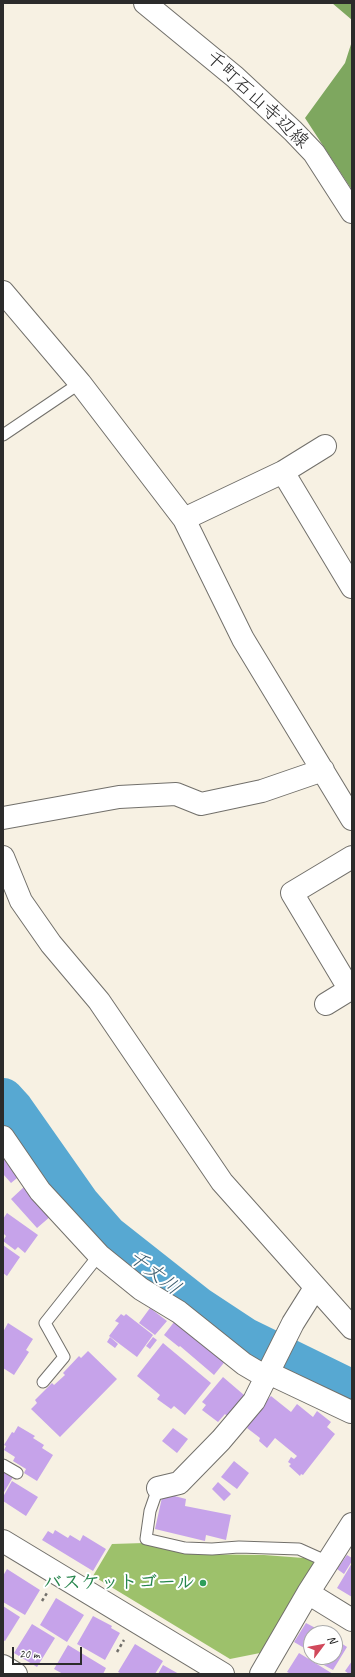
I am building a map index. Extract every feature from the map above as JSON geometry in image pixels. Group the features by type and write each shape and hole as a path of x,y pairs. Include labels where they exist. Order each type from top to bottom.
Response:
{"street":[{"name":"千町石山寺辺線","path":"145,3 235,77 293,130 314,153 352,212"},
{"path":"3,292 80,382 184,519 244,639 352,819"},
{"path":"184,519 283,472 325,446"},
{"path":"283,472 352,587"},
{"path":"3,818 119,797 176,794 201,804 262,791 323,770"},
{"path":"3,857 21,901 51,944 99,1001 222,1182 316,1288 344,1309 352,1328"},
{"path":"326,1004 351,989 292,893 352,858"},
{"path":"3,1138 40,1191 99,1255 142,1290 179,1312 244,1364 275,1376 351,1412"},
{"path":"158,1488 179,1483 254,1401 293,1323 316,1288"},
{"path":"260,1674 308,1593 352,1524"},
{"path":"3,1541 223,1674"},
{"path":"308,1593 352,1620"},
{"path":"3,1666 16,1674"}],"lane":[{"path":"3,435 80,382"},
{"path":"43,1382 64,1357 45,1323 81,1275 99,1255"},
{"path":"3,1465 17,1473"},
{"path":"158,1488 150,1511 146,1539 185,1548 212,1549 240,1547 299,1549 328,1562"}],"green space":[{"path":"332,3 352,3 352,20"},
{"path":"352,41 352,190 305,118 345,63"},
{"path":"144,1543 189,1554 264,1555 317,1559 260,1653 230,1659 93,1576 112,1544"}],"building":[{"path":"3,1150 22,1174 11,1183 3,1174"},
{"path":"25,1186 51,1216 37,1228 11,1199"},
{"path":"7,1213 38,1235 25,1253 18,1247 15,1250 3,1241 6,1236 3,1233 3,1219"},
{"path":"3,1245 20,1257 7,1276 3,1273"},
{"path":"150,1308 167,1321 155,1335 139,1323"},
{"path":"121,1314 124,1316 126,1314 153,1335 137,1357 109,1336 119,1323 115,1321"},
{"path":"178,1317 227,1359 214,1375 180,1346 179,1347 164,1335"},
{"path":"8,1323 33,1339 26,1350 29,1352 14,1375 3,1368 3,1332"},
{"path":"110,1337 118,1344 115,1348 107,1342"},
{"path":"153,1337 157,1340 150,1349 146,1346"},
{"path":"163,1343 211,1383 185,1415 174,1406 171,1409 157,1399 160,1395 137,1376"},
{"path":"88,1351 117,1379 60,1437 31,1409 37,1403 35,1400 52,1383 54,1385 65,1375 63,1373 79,1356 81,1358"},
{"path":"223,1377 244,1395 227,1416 225,1414 218,1422 202,1410 206,1405 202,1402"},
{"path":"271,1396 291,1412 297,1404 313,1417 317,1411 331,1422 327,1427 335,1434 303,1475 301,1474 300,1476 289,1466 291,1464 288,1462 291,1457 294,1459 297,1456 275,1438 267,1448 259,1441 260,1438 247,1428 248,1426 245,1424 266,1397 268,1399"},
{"path":"18,1426 35,1436 33,1438 44,1445 42,1448 53,1455 37,1481 24,1473 26,1469 13,1461 15,1457 4,1450 6,1446 4,1445 12,1432 14,1433"},
{"path":"173,1428 188,1439 177,1453 162,1441"},
{"path":"234,1461 249,1473 237,1489 221,1477"},
{"path":"3,1471 13,1477 3,1494"},
{"path":"12,1481 38,1497 26,1516 3,1501 3,1497"},
{"path":"218,1482 231,1494 224,1501 212,1489"},
{"path":"163,1493 186,1499 185,1506 231,1515 226,1540 206,1535 205,1541 155,1529"},
{"path":"55,1530 68,1538 70,1535 80,1541 83,1535 106,1549 93,1571 42,1540 48,1531 53,1534"},
{"path":"347,1555 352,1558 352,1561 344,1574 337,1569"},
{"path":"352,1563 352,1597 337,1588"},
{"path":"7,1569 40,1590 25,1615 3,1602 3,1576"},
{"path":"56,1598 84,1615 67,1642 40,1625"},
{"path":"3,1606 20,1617 5,1641 3,1640"},
{"path":"93,1616 112,1626 111,1628 120,1633 105,1660 77,1644"},
{"path":"32,1624 55,1638 37,1667 14,1653"},
{"path":"303,1628 303,1647 294,1642"},
{"path":"135,1644 163,1661 155,1674 122,1674 118,1672"},
{"path":"343,1644 347,1647 343,1654"},
{"path":"68,1645 106,1668 103,1674 63,1674 54,1669"},
{"path":"299,1653 303,1655 303,1665 318,1665 333,1674 291,1674 287,1672"},
{"path":"352,1661 352,1674 349,1674 345,1671"},
{"path":"163,1665 179,1674 158,1674"},
{"path":"324,1665 336,1665 333,1670"}],"waterway":[{"name":"千丈川","path":"3,1099 13,1110 79,1204 107,1236 197,1307 244,1338 352,1391"}],"place":[{"name":"バスケットゴール","path":"203,1583"}]}
